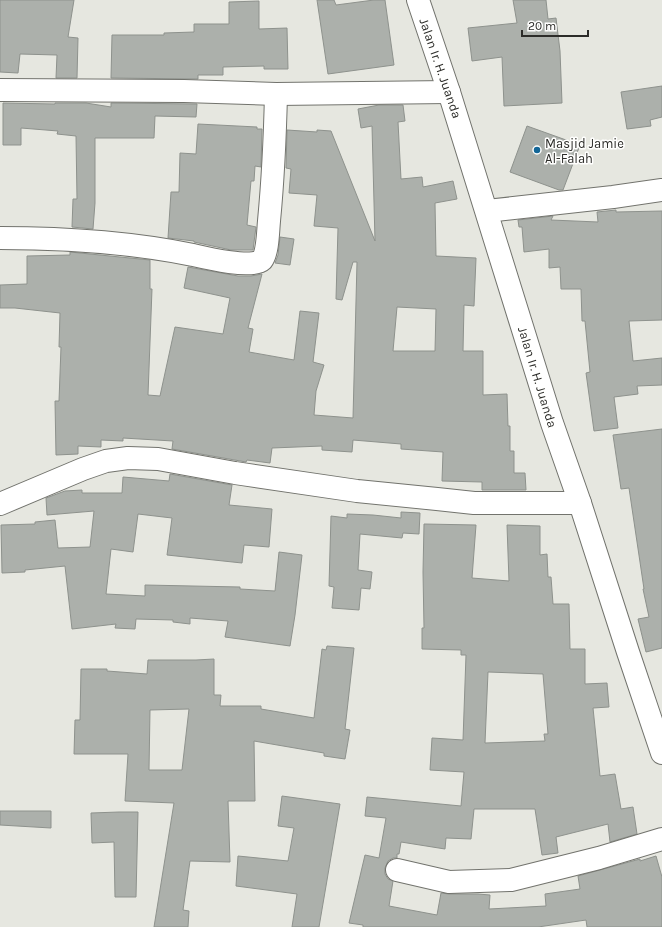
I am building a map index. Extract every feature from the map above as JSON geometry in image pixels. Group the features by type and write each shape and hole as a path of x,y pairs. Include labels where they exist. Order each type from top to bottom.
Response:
{"street":[{"name":"Jalan Ir. H. Juanda","path":"418,0 450,92 552,423 580,503 628,652 658,730 662,753"},
{"path":"0,90 184,91 276,94 450,92"},
{"path":"0,238 33,238 95,242 164,249 211,259 242,263 258,262 264,255 267,243 273,183 276,94"},
{"path":"487,211 614,198 662,190"},
{"path":"0,504 82,469 106,461 128,458 158,459 235,473 357,491 437,500 474,503 580,503"},
{"path":"397,870 449,882 511,880 599,858 662,839"}],"building":[{"path":"0,0 74,0 68,37 78,38 77,78 56,78 57,55 20,54 18,73 0,72"},
{"path":"317,0 334,0 336,5 385,0 394,65 328,74"},
{"path":"513,0 546,0 548,19 556,18 560,51 562,103 504,106 502,57 472,61 468,28 517,23"},
{"path":"259,1 259,29 287,28 288,69 264,69 264,66 223,67 223,75 198,75 198,79 111,78 112,35 164,35 164,33 194,32 194,24 229,24 229,2"},
{"path":"662,86 662,117 650,120 651,126 627,129 621,92"},
{"path":"3,103 86,103 111,107 111,103 197,104 196,117 155,116 154,138 95,138 95,203 93,229 72,227 73,199 77,199 76,136 57,134 58,131 21,128 21,145 3,145"},
{"path":"379,105 403,105 405,121 398,122 401,179 422,177 423,187 453,181 457,199 435,203 436,256 476,258 474,306 464,305 463,351 483,351 483,395 507,394 508,426 510,426 510,451 514,451 514,473 525,473 526,490 482,490 482,482 442,481 443,452 401,449 401,444 353,440 352,452 322,450 322,446 272,448 270,463 247,460 246,462 172,449 173,441 123,438 123,441 101,440 101,447 78,446 78,454 56,455 55,401 59,401 61,347 59,347 60,313 15,308 0,308 0,285 27,284 27,256 70,255 70,252 150,260 150,289 152,289 148,395 160,396 175,327 223,334 230,298 184,288 188,267 238,276 262,274 248,328 253,329 249,352 294,360 300,311 319,313 313,362 324,365 316,391 314,415 353,418 357,262 353,262 342,300 336,299 338,228 314,226 317,195 289,193 291,169 286,168 287,130 317,132 317,130 331,131 375,241 372,126 361,128 358,109","holes":["397,307 436,309 435,351 393,351"]},
{"path":"198,124 257,127 257,129 262,129 261,167 255,166 254,181 251,181 247,225 256,227 253,250 231,250 194,241 168,238 171,192 179,192 180,153 196,154"},
{"path":"527,126 580,145 563,190 559,190 510,172"},
{"path":"616,210 616,212 662,211 662,320 629,321 633,361 662,358 662,385 637,386 638,394 614,397 618,428 594,431 586,373 590,372 585,321 582,321 581,289 561,289 560,267 549,268 549,249 524,252 522,227 519,227 518,220 553,216 551,220 598,222 597,212"},
{"path":"280,237 294,239 290,265 275,263 278,255"},
{"path":"662,429 662,648 646,652 638,619 649,617 643,589 629,488 621,489 613,435"},
{"path":"170,474 232,485 229,505 272,509 269,547 244,545 242,563 167,555 172,518 138,514 133,552 111,549 106,594 145,596 145,585 240,587 240,589 275,591 279,552 302,555 290,646 225,637 228,621 190,618 190,624 173,622 173,620 136,619 135,629 115,628 116,624 72,629 65,566 25,570 25,572 2,573 1,525 35,524 35,522 55,520 58,548 90,547 94,511 47,515 46,498 65,491 82,490 82,493 122,493 123,477 169,481"},
{"path":"401,512 420,513 419,534 403,533 402,538 360,534 358,570 372,572 370,589 361,588 359,610 332,608 334,587 329,586 331,516 347,518 347,514 401,518"},
{"path":"424,524 476,525 472,578 509,581 507,525 540,526 540,555 547,554 548,577 551,577 553,604 569,604 570,649 585,649 585,684 607,683 609,707 593,708 600,776 615,774 621,809 633,807 637,834 610,842 608,824 556,837 558,853 542,855 535,809 474,809 471,839 446,838 445,849 401,842 397,858 393,858 388,861 385,868 385,874 388,879 393,881 389,906 437,915 441,893 490,895 489,909 546,906 545,894 580,889 578,876 656,856 662,877 662,927 587,927 586,920 538,927 363,927 363,925 349,923 365,855 379,858 386,818 365,816 367,797 461,806 464,772 430,770 432,738 463,740 466,655 461,655 461,650 422,649 422,628 424,628","holes":["488,672 543,674 548,734 544,734 545,741 485,743"]},
{"path":"327,646 354,648 345,729 350,730 345,759 324,756 324,753 254,741 255,801 228,801 230,862 190,861 183,910 189,911 188,927 154,927 174,803 125,801 128,754 74,754 75,720 80,720 81,669 107,669 107,671 147,674 148,660 214,659 214,695 221,695 220,706 261,706 261,709 314,718 322,649 326,650","holes":["189,709 182,770 149,770 150,710"]},
{"path":"282,796 340,804 319,927 292,927 297,894 236,886 238,856 288,861 294,828 278,826"},
{"path":"0,811 51,811 51,828 0,825"},
{"path":"138,812 136,897 115,897 114,842 92,843 91,813"}],"place":[{"name":"Masjid Jamie Al-Falah","path":"537,150"}]}
